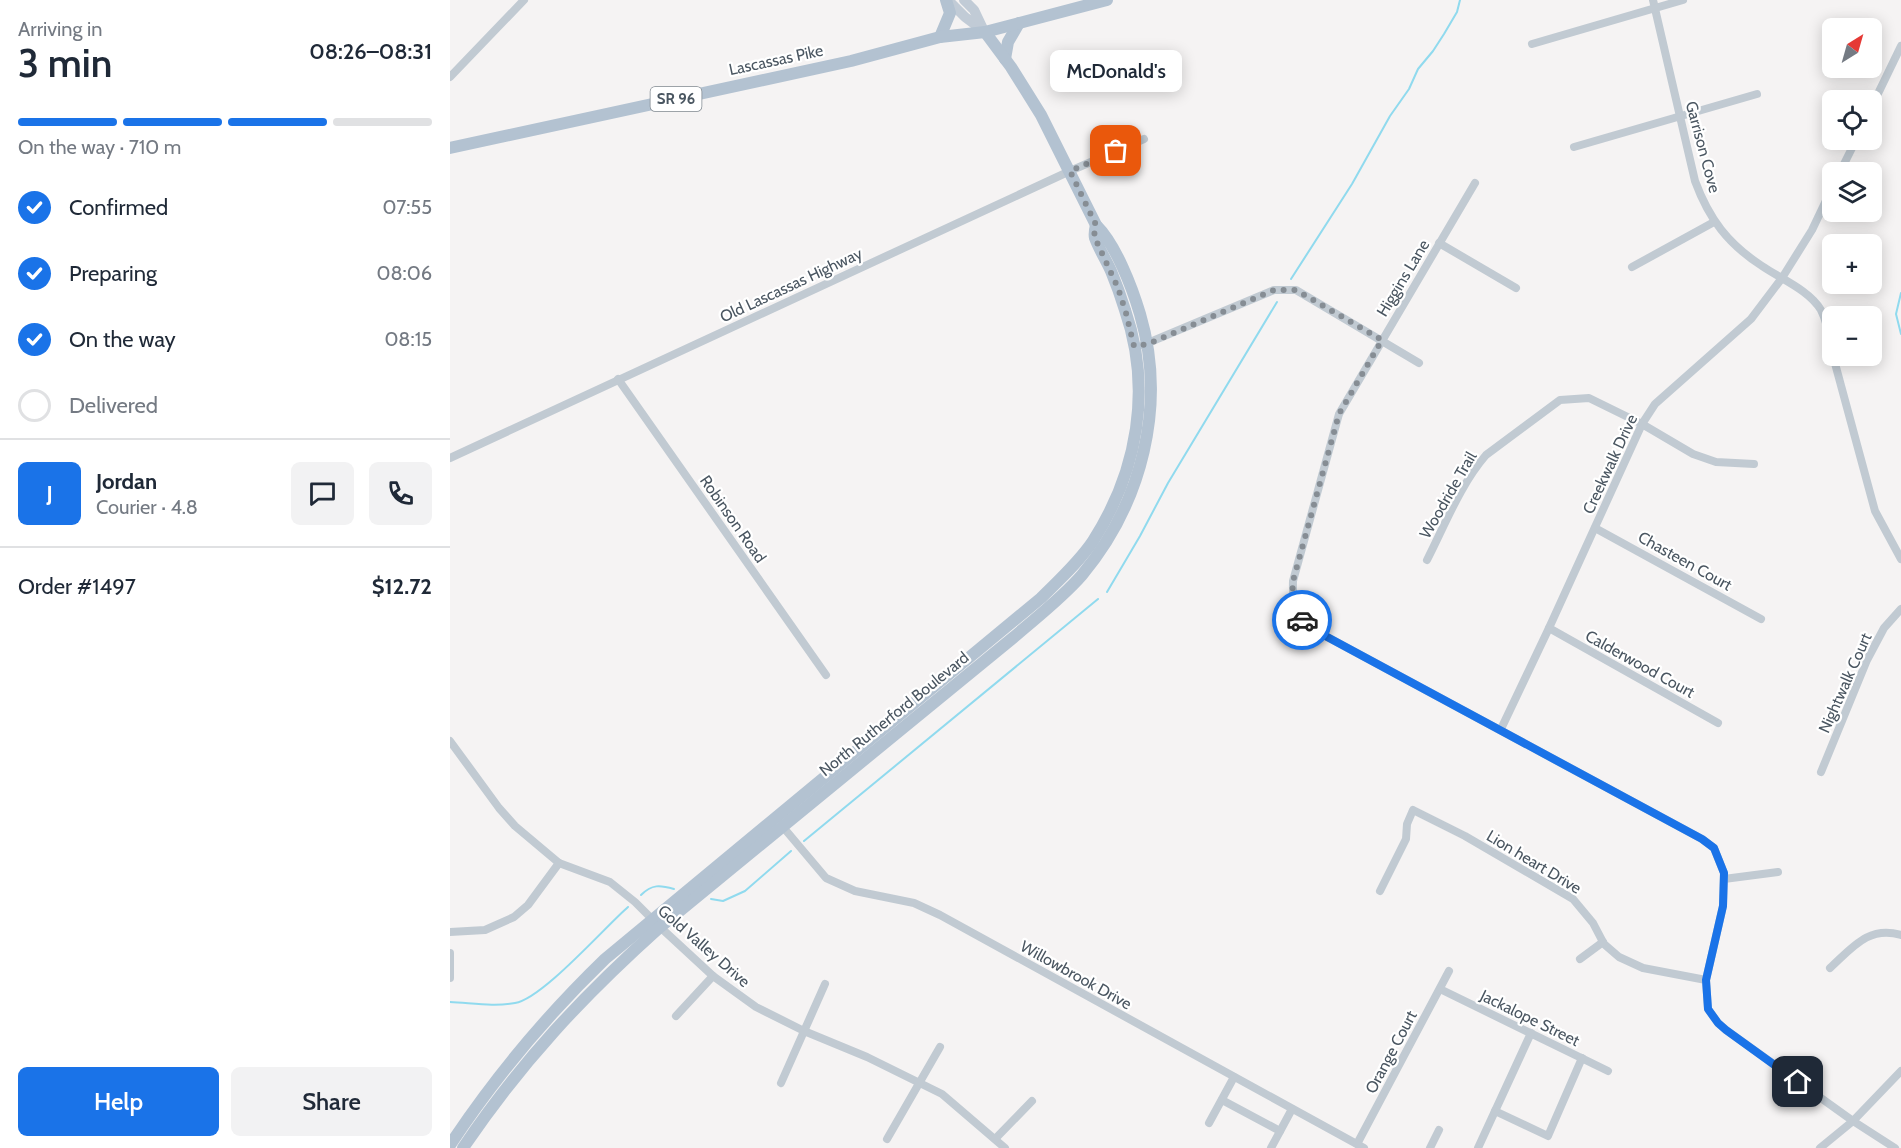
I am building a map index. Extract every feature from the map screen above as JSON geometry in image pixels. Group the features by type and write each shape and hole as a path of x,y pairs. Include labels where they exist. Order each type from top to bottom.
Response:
{"main road":[{"path":"947,0 985,32"},
{"path":"940,37 950,13 947,0"},
{"path":"964,0 974,10 985,32"},
{"name":"Lascassas Pike","path":"450,148 851,61 940,37 985,32 1107,0"},
{"path":"1005,59 1008,42 1019,23"},
{"name":"North Rutherford Boulevard","path":"656,923 783,827 1056,600 1080,577 1101,551 1120,518 1136,481 1146,444 1151,407 1151,372 1148,344 1135,297 1107,236 1096,225 1041,115 985,32"},
{"name":"North Rutherford Boulevard","path":"450,1145 478,1102 573,1010 656,923 1041,598 1070,569 1092,542 1124,479 1138,417 1140,383 1134,346 1121,296 1094,236 1096,225"},
{"name":"North Rutherford Boulevard","path":"463,1148 515,1066"}],"street":[{"path":"450,77 524,0"},
{"path":"1532,44 1654,4 1683,0"},
{"name":"Garrison Cove","path":"1654,4 1695,181 1704,206 1714,222 1734,245 1761,266 1809,297 1822,314"},
{"path":"1880,90 1901,46"},
{"path":"1574,147 1757,94"},
{"name":"Old Lascassas Highway","path":"450,458 1070,171 1144,139"},
{"name":"Higgins Lane","path":"1475,183 1339,414 1293,581 1292,598 1301,619 1318,632 1501,729 1702,839 1714,848 1724,873 1723,906 1706,980 1708,1009 1718,1023 1853,1121 1896,1148"},
{"name":"Creekwalk Drive","path":"1501,729 1642,424 1655,404 1751,319 1782,278 1812,230 1822,209"},
{"path":"1632,267 1714,222"},
{"path":"1439,243 1516,288"},
{"path":"1134,346 1148,344 1274,290 1296,290 1419,363"},
{"name":"Garrison Cove","path":"1836,366 1875,511 1901,559"},
{"name":"Robinson Road","path":"618,379 826,675"},
{"name":"Woodride Trail","path":"1427,560 1479,463 1486,455 1560,400 1589,398 1642,424 1693,454 1716,462 1754,464"},
{"name":"Chasteen Court","path":"1595,528 1761,619"},
{"name":"Nightwalk Court","path":"1821,772 1867,660 1884,628 1901,609"},
{"name":"Calderwood Court","path":"1549,628 1718,723"},
{"name":"Gold Valley Drive","path":"450,741 510,820 559,863 610,882 636,902 713,976 756,1007 942,1094 1005,1148"},
{"name":"Lion heart Drive","path":"1380,891 1406,838 1407,824 1413,810 1573,898 1587,914 1603,942 1619,957 1643,968 1706,980"},
{"name":"Willowbrook Drive","path":"783,827 826,878 855,891 914,903 940,915 1354,1145"},
{"path":"450,932 485,930 514,917 528,905 559,863"},
{"path":"1724,879 1778,872"},
{"path":"1830,968 1860,940 1873,933 1891,932 1901,935"},
{"path":"1580,959 1603,942"},
{"path":"450,953 450,978"},
{"name":"Orange Court","path":"1354,1145 1449,971"},
{"path":"676,1016 713,976"},
{"path":"780,1083 825,984"},
{"name":"Jackalope Street","path":"1440,989 1608,1071"},
{"path":"1478,1148 1531,1033"},
{"path":"887,1139 940,1047"},
{"path":"1495,1110 1548,1136 1582,1058"},
{"path":"1820,1148 1853,1121 1901,1071"},
{"path":"1209,1123 1234,1077"},
{"path":"1222,1100 1280,1131"},
{"path":"995,1139 1032,1101"},
{"path":"1271,1148 1292,1109"},
{"path":"1430,1148 1439,1130"}],"waterway":[{"path":"1291,279 1352,184 1390,116 1409,89 1418,69 1444,34 1457,12 1460,0"},
{"path":"1901,293 1896,314 1901,334"},
{"path":"1107,592 1168,483 1277,302"},
{"path":"804,841 1098,599"},
{"path":"711,899 723,901 745,891 791,851"},
{"path":"641,895 656,886 674,889"},
{"path":"450,1002 499,1005 527,999 573,961 628,907"}],"way so far":[{"path":"1116,151 1070,171 1096,225 1094,236 1118,288 1134,346 1148,344 1274,290 1296,290 1382,340 1339,414 1293,581 1292,598 1302,620"}],"place":[{"name":"McDonald's","path":"1116,151"}],"route":[{"path":"1302,620 1318,632 1501,729 1702,839 1714,848 1724,873 1723,906 1706,980 1708,1009 1726,1030 1798,1082"}]}
